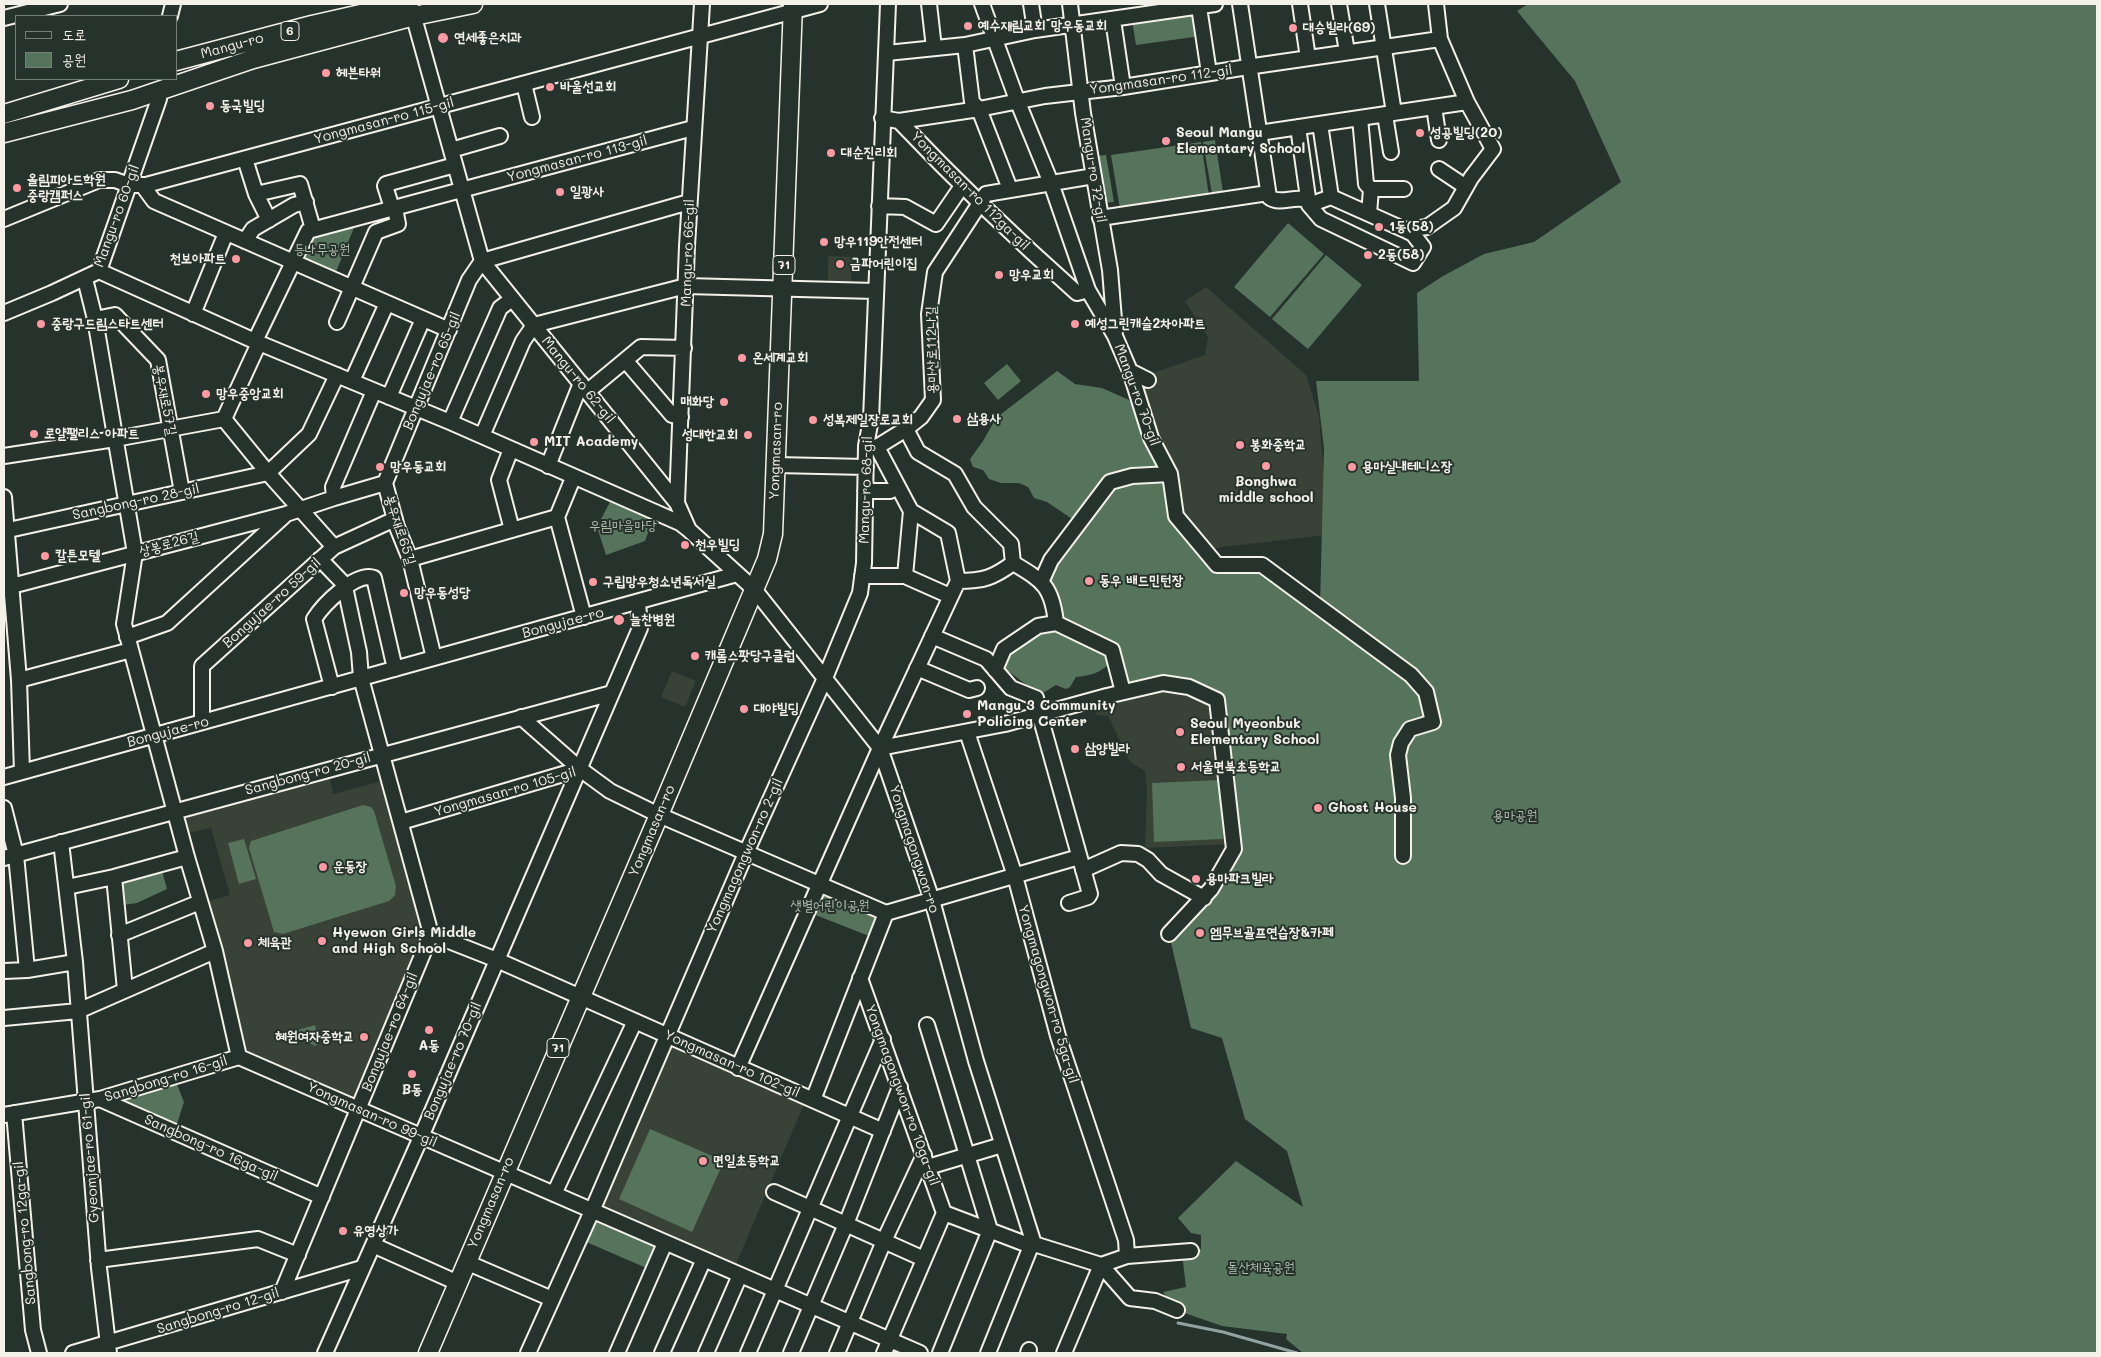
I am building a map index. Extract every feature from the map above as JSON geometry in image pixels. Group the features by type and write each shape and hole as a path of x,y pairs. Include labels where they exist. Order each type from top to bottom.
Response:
{"main road":[{"name":"Mangu-ro","path":"178,60 312,25 410,8 473,4"},
{"name":"Mangu-ro","path":"159,91 410,8"},
{"name":"Yongmasan-ro","path":"428,1353 767,559 773,534 793,8"},
{"path":"4,114 116,80"},
{"path":"4,133 159,91"}],"street":[{"path":"22,15 60,4"},
{"name":"Mangu-ro 66-gil","path":"677,502 689,202 702,4"},
{"name":"Yongmasan-ro 115-gil","path":"4,219 99,180 115,180 129,185 143,186 524,84 793,8 820,4"},
{"name":"Mangu-ro 68-gil","path":"825,678 860,593 862,576 866,467 872,447 870,418 888,4"},
{"path":"929,4 934,48"},
{"name":"Mangu-ro 70-gil","path":"982,4 1017,100 1051,183 1088,290 1115,336 1130,371 1151,438 1170,474 1176,516 1217,564 1262,564 1411,675 1426,692 1433,722 1410,729 1402,740 1398,755 1403,798 1404,856"},
{"path":"1031,4 1035,30"},
{"name":"Mangu-ro 72-gil","path":"1070,4 1081,92 1089,112 1094,176 1110,270 1115,336"},
{"path":"887,53 964,45 1035,30 1215,4"},
{"path":"1240,4 1268,193 1274,200 1300,198 1309,203 1321,219 1413,263 1423,247 1413,234 1330,197 1309,203"},
{"path":"1300,4 1308,58"},
{"path":"1339,4 1347,52"},
{"path":"1377,4 1384,47 1390,114 1391,152"},
{"path":"1405,230 1427,227 1454,208 1466,187 1493,149 1467,102 1440,39 1436,4"},
{"path":"1198,7 1209,73"},
{"name":"Mangu-ro 62-gil","path":"410,8 440,106 482,261 677,502 689,530 737,574"},
{"path":"1113,20 1123,87"},
{"name":"Yongmasan-ro 112-gil","path":"882,118 900,121 979,109 1017,100 1123,87 1250,66 1440,39"},
{"path":"964,45 972,102 979,109 1010,189"},
{"path":"1240,80 1250,66"},
{"path":"524,84 532,117"},
{"name":"Mangu-ro 60-gil","path":"4,313 99,271 159,99 159,91"},
{"path":"1260,133 1467,102"},
{"path":"1434,107 1439,140"},
{"path":"1360,118 1366,184 1371,189 1404,189"},
{"name":"Yongmasan-ro 112ga-gil","path":"900,121 962,186 1039,259 1077,293 1088,290"},
{"path":"1320,124 1330,197"},
{"path":"1298,127 1309,203"},
{"name":"Yongmasan-ro 113-gil","path":"313,230 693,128"},
{"path":"451,150 500,136"},
{"path":"245,159 256,194 269,220"},
{"path":"338,322 376,232 398,224 385,186 386,184 455,165"},
{"path":"1439,169 1466,187"},
{"path":"981,202 988,193 1094,176"},
{"path":"224,418 292,261 308,231 313,230 301,185 298,183 256,194"},
{"path":"143,186 154,201 449,330"},
{"path":"879,206 905,207 936,224 962,186"},
{"path":"1369,214 1371,189"},
{"path":"1100,218 1268,193"},
{"path":"245,241 251,230 294,206 306,202"},
{"path":"482,261 689,202"},
{"name":"용마산로112나길","path":"872,447 906,429 921,417 933,400 929,314 935,272 981,202"},
{"path":"193,314 226,233"},
{"name":"Bongujae-ro 65-gil","path":"385,483 469,280 482,261"},
{"path":"99,271 257,342 482,436 573,478 680,523 689,530"},
{"path":"84,279 94,319 135,553 124,624 153,736 215,951 239,1057"},
{"path":"482,436 523,341 534,325 686,286 875,291"},
{"path":"450,422 500,308 512,298"},
{"path":"352,381 387,303"},
{"name":"봉우재로57길","path":"94,319 115,315 158,360 182,492"},
{"path":"389,397 422,319"},
{"path":"548,466 584,387 642,347 684,348"},
{"path":"625,360 672,415 681,417"},
{"path":"1130,371 1148,380"},
{"path":"268,473 309,434 337,374"},
{"path":"334,498 333,488 374,391"},
{"path":"4,456 115,439 224,418"},
{"path":"224,418 268,473 293,511 334,546"},
{"path":"906,429 918,452 954,474 974,507 1011,544 1013,562"},
{"path":"738,1068 818,885 958,580 948,533 911,511 898,486 872,447"},
{"path":"511,449 499,480 512,530"},
{"path":"776,465 866,467"},
{"name":"Sangbong-ro 28-gil","path":"6,530 268,473"},
{"path":"1042,580 1051,560 1110,482 1132,476 1170,474"},
{"path":"573,478 557,517 584,617"},
{"name":"봉우재로65길","path":"334,498 385,483 395,519 410,559 434,658"},
{"path":"865,491 890,491 898,486"},
{"path":"4,497 8,587 19,680 22,772"},
{"name":"상봉로26길","path":"8,587 293,511 334,498"},
{"path":"19,680 129,644 167,624 293,511"},
{"path":"905,576 911,511"},
{"path":"410,559 557,517"},
{"name":"Bongujae-ro 59-gil","path":"202,722 202,666 334,546 395,519"},
{"path":"320,559 346,586 359,652 361,678 431,934"},
{"path":"1013,562 1042,580 1054,604 1056,623"},
{"path":"958,580 983,580 999,574 1013,562"},
{"path":"737,574 754,590"},
{"name":"Bongujae-ro","path":"4,777 737,574"},
{"path":"862,576 905,576 950,596"},
{"path":"332,687 314,619 346,586 356,579 374,578 395,669"},
{"name":"Yongmagongwon-ro","path":"754,590 880,748 932,900 976,1061 1032,1245"},
{"name":"Bongujae-ro 70-gil","path":"325,1353 421,1137 640,628 638,602"},
{"path":"995,670 1004,650 1035,627 1056,623 1112,650 1123,692"},
{"path":"932,636 986,659 1011,688 1036,698 1090,896 1070,903"},
{"path":"917,668 969,690 978,688"},
{"name":"Yongmagongwon-ro 2-gil","path":"528,1353 592,1211 746,853 825,678"},
{"path":"880,748 1040,716 1123,692 1163,683 1189,687 1217,700 1234,849 1211,890 1169,934"},
{"name":"Sangbong-ro 20-gil","path":"10,856 174,810 612,693"},
{"path":"521,717 580,769"},
{"name":"Yongmagongwon-ro 5ga-gil","path":"967,732 1014,876 1058,1036 1126,1240 1127,1256"},
{"name":"Yongmasan-ro 105-gil","path":"401,822 580,769 610,791 659,815 886,913"},
{"path":"4,808 28,970"},
{"name":"Gyeomjae-ro 61-gil","path":"61,842 75,962 98,1260 108,1349"},
{"path":"813,1100 886,913 1014,876 1121,853 1138,854 1148,860 1161,874 1204,898"},
{"path":"67,887 114,877 187,857"},
{"path":"114,877 125,990"},
{"path":"119,935 200,902"},
{"name":"Yongmasan-ro 102-gil","path":"431,934 581,996 738,1068 883,1131"},
{"name":"Bongujae-ro 64-gil","path":"282,1292 431,934"},
{"path":"4,1018 78,1011 215,951"},
{"path":"4,971 28,970 75,962"},
{"name":"Yongmagongwon-ro 10ga-gil","path":"860,978 944,1213"},
{"path":"554,1194 635,1021"},
{"path":"927,1024 990,1230 940,1353"},
{"path":"748,1353 883,1039"},
{"name":"Yongmasan-ro 99-gil","path":"239,1057 920,1353"},
{"name":"Sangbong-ro 16-gil","path":"9,1114 100,1099 239,1057"},
{"path":"791,1353 846,1224 900,1087"},
{"name":"Sangbong-ro 16ga-gil","path":"100,1099 322,1197"},
{"name":"Sangbong-ro 12ga-gil","path":"9,1114 33,1330 39,1353"},
{"path":"837,1353 884,1241 926,1161 967,1156 1002,1146"},
{"path":"774,1192 924,1259"},
{"path":"884,1353 944,1213 1032,1245 1101,1265 1130,1298 1155,1301 1177,1310"},
{"path":"98,1260 258,1238 298,1256"},
{"path":"617,1353 665,1243"},
{"path":"373,1245 458,1283"},
{"path":"988,1353 1032,1245"},
{"path":"1064,1353 1101,1265 1127,1256 1191,1251"},
{"path":"662,1353 704,1259"},
{"path":"466,1262 552,1299"},
{"name":"Sangbong-ro 12-gil","path":"74,1353 108,1349 362,1268"},
{"path":"706,1353 740,1275"}],"shaded area":[{"name":"금파어린이집","path":"828,256 852,257 851,285 828,285"},
{"name":"봉화중학교","path":"1206,287 1306,375 1319,417 1324,477 1325,535 1214,548 1176,516 1136,379 1205,355 1208,337 1185,301"},
{"path":"672,671 696,681 685,707 661,697"},
{"name":"서울면북초등학교","path":"1163,683 1217,700 1234,844 1145,848 1147,790 1145,771 1130,762 1108,716 1097,715 1089,702"},
{"name":"Hyewon Girls Middle and High School","path":"330,777 333,794 386,780 427,934 359,1102 247,1052 223,948 205,902 230,895 211,828 188,833 185,816"},
{"path":"670,1045 804,1104 736,1264 601,1205"}],"green space":[{"path":"1528,4 2097,4 2097,1353 1303,1353 1286,1339 1287,1334 1222,1326 1176,1310 1163,1292 1186,1287 1182,1253 1201,1249 1201,1235 1191,1233 1178,1218 1236,1161 1303,1207 1287,1151 1245,1119 1222,1038 1191,1028 1169,934 1234,849 1217,700 1189,687 1123,692 1112,650 1056,623 1042,580 1078,523 1047,502 1034,498 1028,487 1019,483 1001,483 989,479 983,470 973,467 970,459 996,418 1057,371 1075,384 1102,388 1129,400 1151,438 1176,516 1217,564 1262,565 1320,607 1324,448 1316,381 1419,381 1417,293 1443,276 1484,254 1534,242 1621,182 1575,81 1517,11"},
{"path":"1198,10 1201,36 1136,45 1132,20"},
{"path":"1215,140 1223,192 1212,194 1203,142"},
{"path":"1201,142 1209,196 1120,209 1111,155"},
{"path":"1106,155 1114,202 1103,203 1095,156"},
{"name":"등나무공원","path":"358,218 333,279 292,261 308,231"},
{"path":"1288,223 1324,254 1270,317 1234,287"},
{"path":"1326,255 1362,285 1308,349 1272,319"},
{"path":"1007,364 1021,381 998,400 984,383"},
{"name":"우림마을마당","path":"612,498 654,517 645,541 606,555 597,527"},
{"path":"1056,627 1104,650 1109,663 1103,669 1094,673 1076,677 1070,687 1066,689 1056,685 1043,693 1037,693 1007,670 1003,664 1004,657 1038,630"},
{"path":"1221,780 1223,839 1154,842 1152,783"},
{"name":"운동장","path":"363,805 371,807 374,811 396,886 395,895 389,901 283,934 274,932 249,848 251,841"},
{"path":"244,839 256,879 239,884 228,843"},
{"path":"161,867 167,889 137,903 123,905 118,879"},
{"name":"샛별어린이공원","path":"819,886 884,913 874,938 808,912"},
{"path":"315,1025 318,1039 316,1046 290,1035 291,1032"},
{"path":"174,1077 184,1102 174,1133 100,1099"},
{"path":"650,1129 724,1161 692,1232 619,1199"},
{"path":"594,1217 661,1246 651,1270 584,1241"}],"waterway":[{"path":"1178,1323 1223,1332 1297,1353"}],"place":[{"name":"예수재림교회 망우동교회","path":"968,26"},
{"name":"대승빌라(69)","path":"1293,28"},
{"name":"연세좋은치과","path":"443,38"},
{"name":"헤븐타워","path":"326,73"},
{"name":"바울선교회","path":"550,87"},
{"name":"동국빌딩","path":"210,106"},
{"name":"성공빌딩(20)","path":"1420,133"},
{"name":"Seoul Mangu Elementary School","path":"1166,141"},
{"name":"대순진리회","path":"831,153"},
{"name":"올림피아드학원 중랑캠퍼스","path":"17,188"},
{"name":"일광사","path":"560,192"},
{"name":"1동(58)","path":"1379,227"},
{"name":"망우119안전센터","path":"824,242"},
{"name":"2동(58)","path":"1368,255"},
{"name":"천보아파트","path":"236,259"},
{"name":"금파어린이집","path":"840,264"},
{"name":"망우교회","path":"999,275"},
{"name":"중랑구드림스타트센터","path":"41,324"},
{"name":"예성그린캐슬2차아파트","path":"1075,324"},
{"name":"온세계교회","path":"742,358"},
{"name":"망우중앙교회","path":"206,394"},
{"name":"매화당","path":"724,402"},
{"name":"삼용사","path":"957,419"},
{"name":"성복제일장로교회","path":"813,420"},
{"name":"로얄팰리스 아파트","path":"34,434"},
{"name":"성대한교회","path":"748,435"},
{"name":"MIT Academy","path":"534,442"},
{"name":"봉화중학교","path":"1240,445"},
{"name":"Bonghwa middle school","path":"1266,466"},
{"name":"망우동교회","path":"380,467"},
{"name":"용마실내테니스장","path":"1352,467"},
{"name":"천우빌딩","path":"685,545"},
{"name":"칼튼모텔","path":"45,556"},
{"name":"동우 배드민턴장","path":"1089,581"},
{"name":"구립망우청소년독서실","path":"593,582"},
{"name":"망우동성당","path":"404,593"},
{"name":"늘찬병원","path":"619,620"},
{"name":"캐롬스팟당구클럽","path":"695,656"},
{"name":"대야빌딩","path":"744,709"},
{"name":"Mangu 3 Community Policing Center","path":"967,714"},
{"name":"Seoul Myeonbuk Elementary School","path":"1180,732"},
{"name":"삼양빌라","path":"1075,749"},
{"name":"서울면북초등학교","path":"1181,767"},
{"name":"Ghost House","path":"1318,808"},
{"name":"운동장","path":"323,867"},
{"name":"용마파크빌라","path":"1196,879"},
{"name":"엠무브골프연습장&카페","path":"1200,933"},
{"name":"Hyewon Girls Middle and High School","path":"322,941"},
{"name":"체육관","path":"248,943"},
{"name":"A동","path":"429,1030"},
{"name":"혜원여자중학교","path":"364,1037"},
{"name":"B동","path":"412,1074"},
{"name":"면일초등학교","path":"703,1161"},
{"name":"유영상가","path":"343,1231"}],"park label":[{"name":"용마공원","path":"1515,816"},
{"name":"돌산체육공원","path":"1261,1268"}]}
